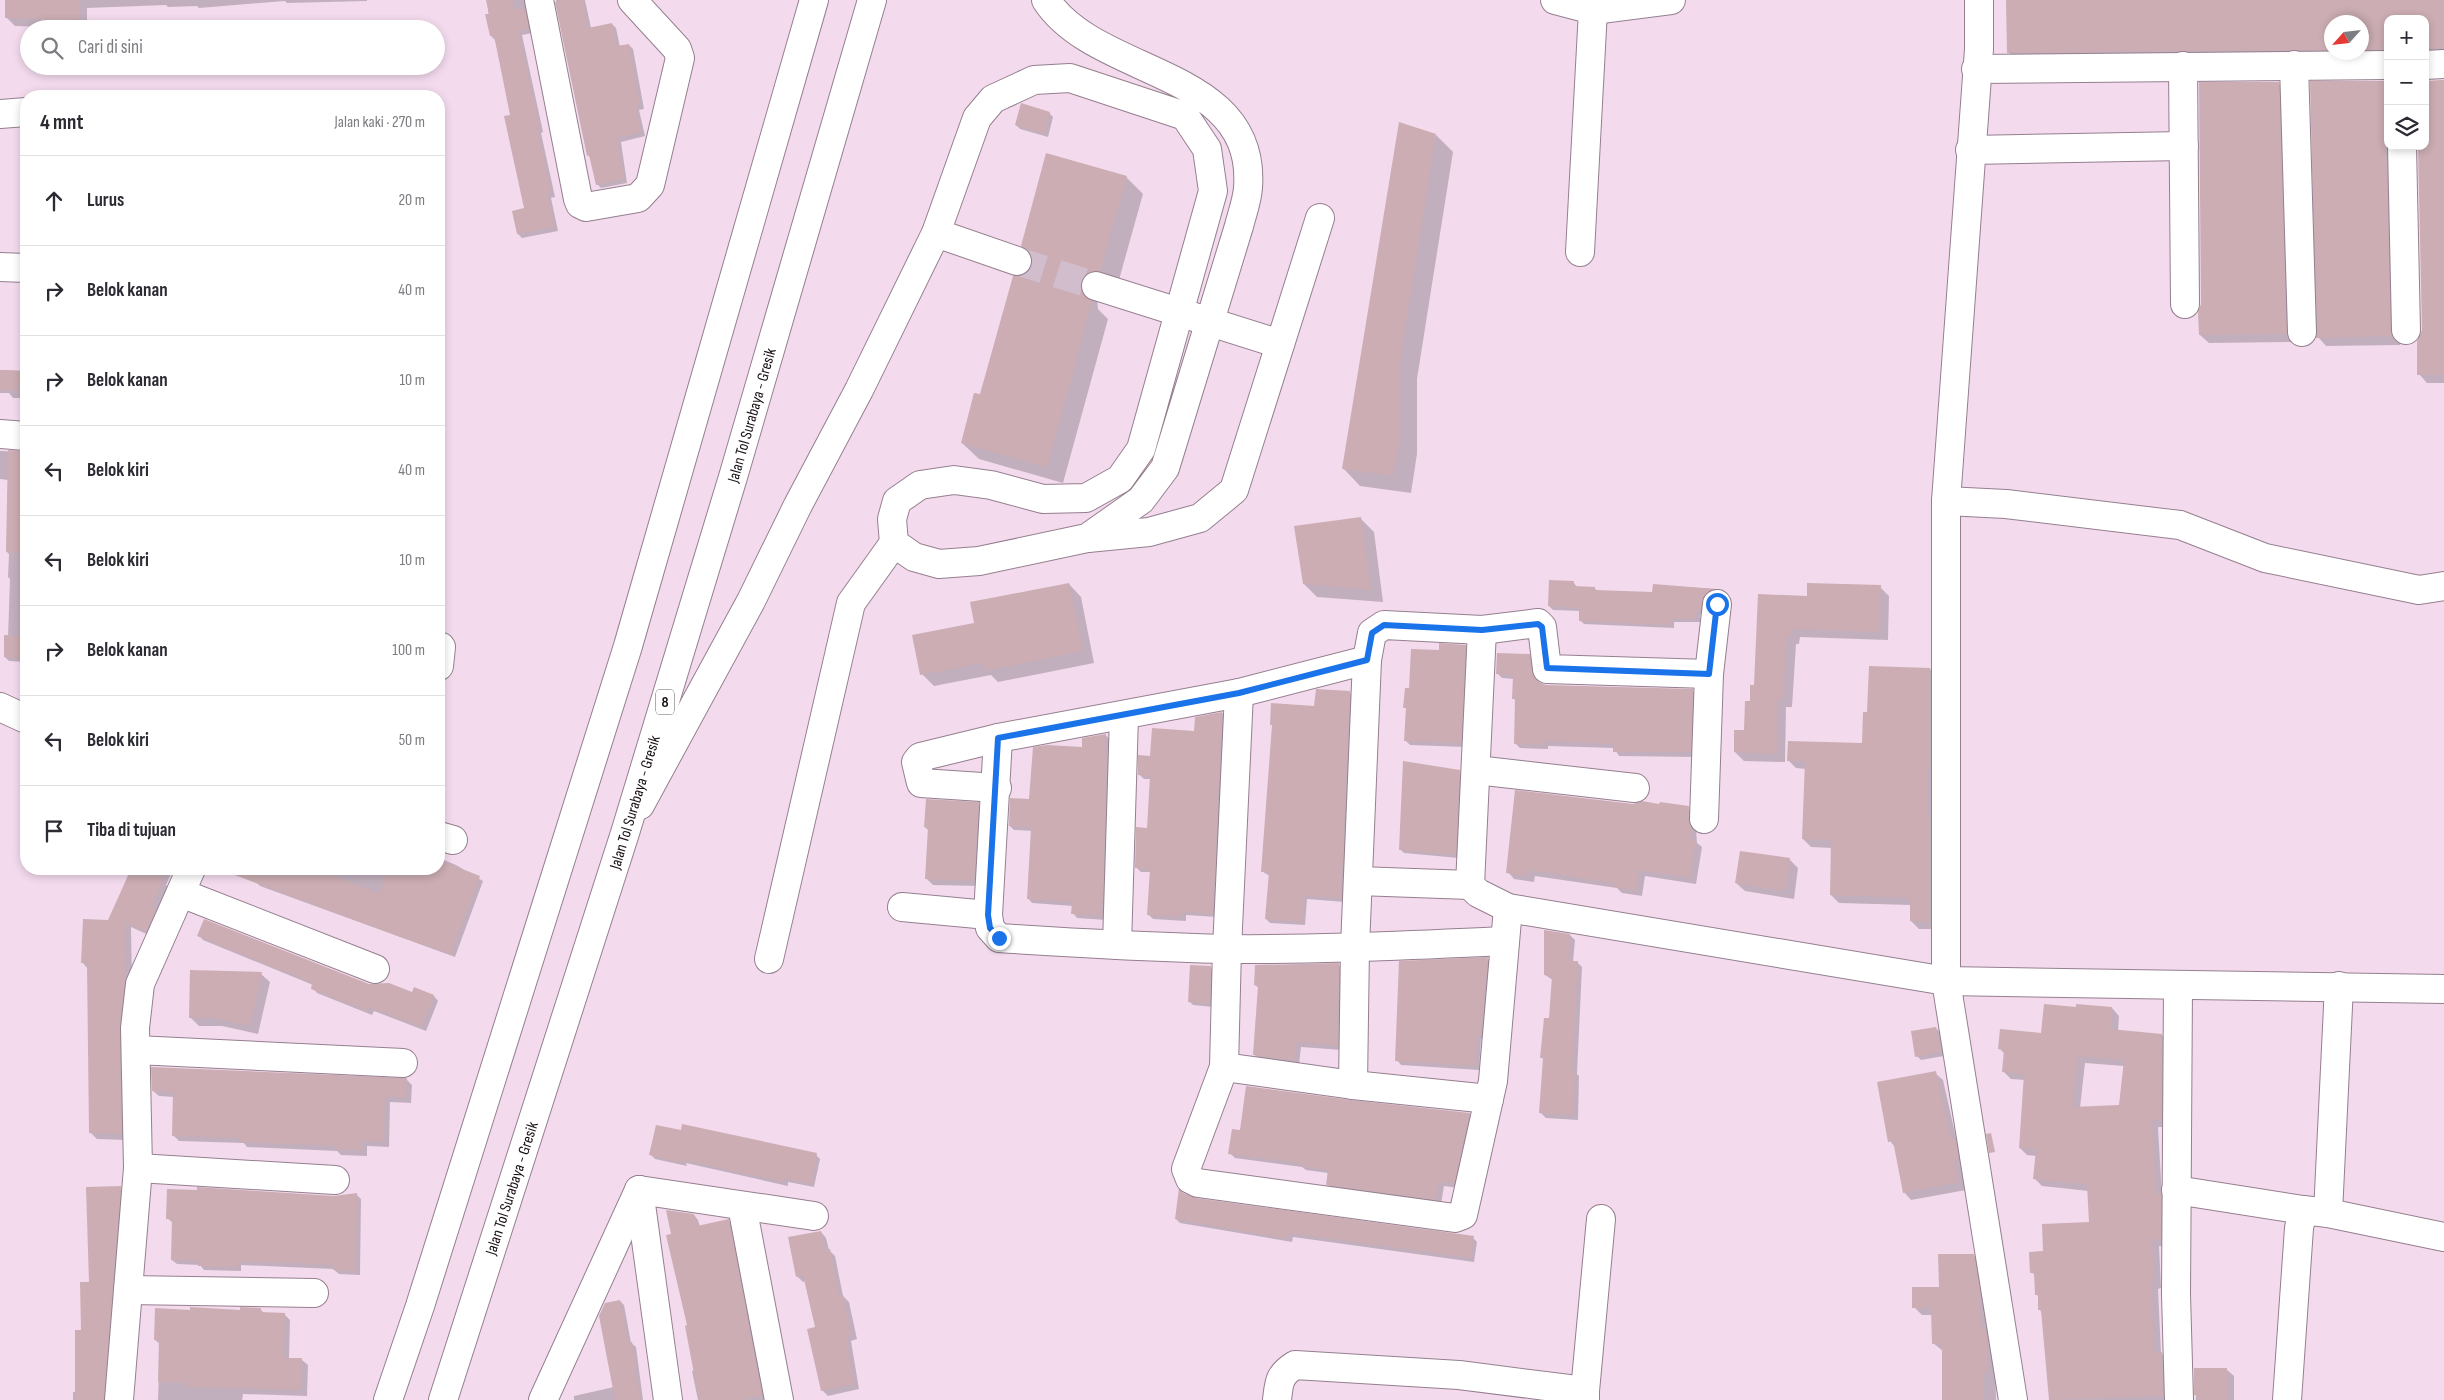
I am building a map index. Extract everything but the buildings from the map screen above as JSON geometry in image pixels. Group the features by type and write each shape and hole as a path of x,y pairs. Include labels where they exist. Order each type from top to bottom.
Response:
{"main road":[{"path":"539,0 578,199 580,204 586,207 638,198 645,193 650,185 680,58 677,49 632,0"},
{"path":"388,1400 420,1306 628,646 814,0"},
{"name":"Jalan Tol Surabaya - Gresik","path":"443,1400 625,833 734,477 872,0"},
{"path":"1046,0 1078,32 1135,64 1190,87 1222,113 1244,147 1248,189 1239,226 1165,468 1140,500 1087,538"},
{"path":"1555,0 1593,10 1671,0"},
{"path":"1979,0 1976,69 1946,501 1946,981 2013,1400"},
{"path":"1580,252 1593,10"},
{"path":"2429,65 2444,64"},
{"path":"2294,65 2302,332"},
{"path":"1976,69 2384,65"},
{"path":"2183,66 2185,304"},
{"path":"625,833 752,601 936,233 977,118 993,99 1034,80 1070,78 1185,116 1207,149 1213,191 1140,449 1120,479 1086,498 1043,499 992,484 954,480 920,484 897,501 892,519 894,543 851,603 769,959"},
{"path":"0,114 20,112"},
{"path":"1970,150 2184,146"},
{"path":"2402,150 2406,330"},
{"path":"894,543 914,557 939,564 979,561 1087,538 1149,532 1200,518 1234,490 1320,218"},
{"path":"936,233 1016,261"},
{"path":"0,267 20,268"},
{"path":"1096,286 1280,344"},
{"path":"0,434 20,436"},
{"path":"1946,501 2006,504 2180,526 2265,558 2419,590 2444,586"},
{"path":"1704,819 1709,674 1717,604"},
{"path":"1353,1085 1355,947 1367,660 1372,633 1384,625 1482,630 1540,625 1547,668 1709,674"},
{"path":"1470,885 1482,630"},
{"path":"997,788 921,782 916,762 920,757 998,738 1124,716 1239,693 1367,660"},
{"path":"1239,693 1227,949 1224,1067 1186,1169 1190,1179 1198,1183 1455,1218 1463,1215 1494,1081 1508,908"},
{"path":"0,707 20,716"},
{"path":"1117,945 1124,716"},
{"path":"998,738 997,788 988,915 990,928 999,938 1227,949 1355,947 1505,941"},
{"path":"1476,770 1636,788"},
{"path":"119,1400 138,1168 135,1028 140,984 189,875"},
{"path":"1358,880 1470,885 1478,893 1508,908 1946,981 2444,989"},
{"path":"181,893 375,969"},
{"path":"902,907 988,915"},
{"path":"2178,985 2176,1294 2179,1400"},
{"path":"2287,1400 2299,1228 2316,1212 2339,986"},
{"path":"136,1050 403,1063"},
{"path":"1224,1067 1353,1085 1489,1099"},
{"path":"138,1168 336,1180"},
{"path":"639,1190 814,1216"},
{"path":"545,1397 639,1190"},
{"path":"639,1190 668,1400"},
{"path":"2176,1190 2316,1212 2444,1237"},
{"path":"742,1206 780,1400"},
{"path":"1277,1400 1279,1383 1284,1372 1295,1365 1459,1375 1585,1396 1601,1219"},
{"path":"128,1290 314,1293"}],"tunnel":[{"path":"1017,261 1096,286"}],"route":[{"path":"999,938 990,928 988,915 997,788 998,738 1124,716 1239,693 1367,660 1372,633 1384,625 1482,630 1538,624 1542,627 1547,668 1709,674 1717,604"}]}
